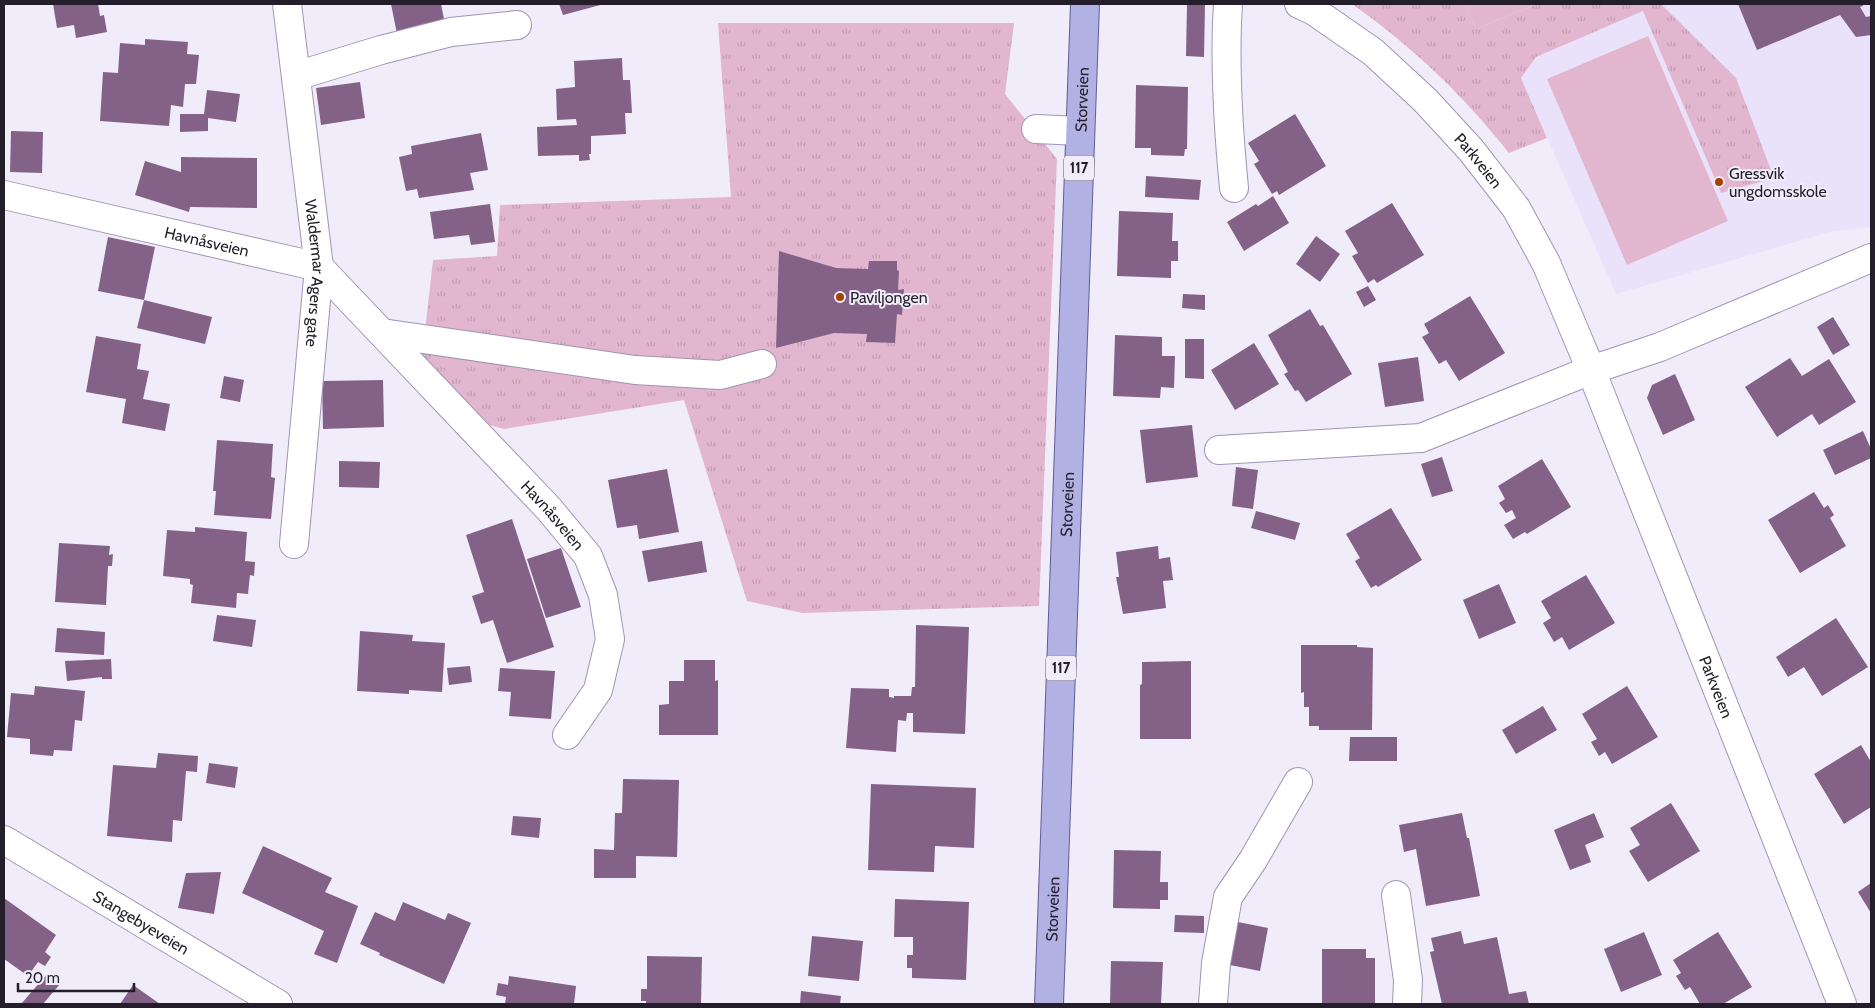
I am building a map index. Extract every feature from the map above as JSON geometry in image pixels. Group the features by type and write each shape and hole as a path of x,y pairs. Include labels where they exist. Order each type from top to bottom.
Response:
{"main road":[{"name":"Storveien","path":"1049,1004 1084,4"}],"street":[{"name":"Waldermar Agers gate","path":"287,4 319,267 294,544"},
{"path":"1228,4 1226,45 1228,124 1234,188"},
{"name":"Parkveien","path":"1299,4 1314,11 1372,52 1425,100 1471,150 1516,208 1542,255 1591,370 1842,1004"},
{"path":"296,76 381,50 451,32 517,25"},
{"path":"1036,129 1080,131"},
{"name":"Havnåsveien","path":"4,195 319,267 550,510 588,556 603,595 610,639 598,690 567,735"},
{"path":"1219,450 1421,438 1591,370 1660,347 1871,258"},
{"path":"382,334 635,370 720,374 762,364"},
{"path":"1213,1004 1216,963 1228,897 1253,860 1298,782"},
{"name":"Stangebyeveien","path":"4,840 278,1004"},
{"path":"1396,894 1408,980 1406,1004"}],"shaded area":[{"name":"Gressvik ungdomsskole","path":"1423,4 1871,4 1871,227 1833,231 1616,294 1521,78"}],"green space":[{"path":"1352,4 1465,4 1476,29 1537,4 1661,4 1736,78 1774,178 1721,193 1643,11 1536,57 1521,78 1547,138 1509,153 1473,111 1436,73 1417,55"},
{"path":"1465,4 1537,4 1476,29"},
{"path":"718,23 1014,23 1005,94 1057,159 1039,606 802,613 747,601 684,400 504,429 486,424 422,358 433,260 497,256 500,205 731,197"},
{"path":"1648,36 1728,221 1627,265 1547,79"}],"building":[{"path":"53,4 98,4 100,16 104,15 107,32 76,38 74,25 57,28"},
{"path":"391,4 441,4 445,24 397,34"},
{"path":"559,4 604,4 563,15"},
{"path":"1187,4 1205,5 1204,57 1186,56"},
{"path":"1738,4 1862,4 1863,6 1860,7 1866,17 1871,16 1871,35 1856,37 1840,15 1757,50"},
{"path":"145,39 188,42 187,54 199,55 196,84 185,84 183,107 171,105 169,126 100,121 103,72 118,73 120,43 145,45"},
{"path":"622,58 623,80 630,80 632,113 625,113 626,134 591,136 590,160 579,161 579,155 538,156 537,127 577,125 576,119 557,120 556,89 575,87 574,61"},
{"path":"360,82 365,118 321,125 316,88"},
{"path":"1136,85 1188,87 1187,149 1185,149 1184,156 1151,155 1151,148 1135,148"},
{"path":"207,90 240,94 236,122 208,118 208,131 180,132 180,114 204,114"},
{"path":"1295,114 1326,166 1279,195 1277,191 1272,194 1254,164 1259,161 1248,143"},
{"path":"11,131 43,132 42,173 10,172"},
{"path":"481,133 488,170 470,173 474,190 419,198 417,189 406,191 399,157 412,154 411,146"},
{"path":"181,157 257,158 257,208 190,207 189,212 135,195 145,161 181,172"},
{"path":"1146,176 1201,180 1199,200 1145,197"},
{"path":"1273,196 1289,223 1244,251 1227,222"},
{"path":"1392,203 1424,255 1377,283 1374,279 1368,283 1352,256 1358,253 1345,231"},
{"path":"490,204 495,242 471,245 469,235 434,239 430,212"},
{"path":"1119,211 1173,213 1172,241 1178,241 1178,261 1171,261 1171,278 1117,276"},
{"path":"1316,236 1340,254 1320,282 1296,264"},
{"path":"108,237 155,247 144,300 98,291"},
{"name":"Paviljongen","path":"779,251 836,268 868,269 869,261 897,261 897,270 899,271 898,290 904,289 902,315 897,314 895,343 866,342 867,334 834,333 776,348"},
{"path":"1368,286 1376,300 1364,307 1356,292"},
{"path":"1183,294 1205,295 1205,310 1182,308"},
{"path":"1470,296 1505,353 1459,381 1446,360 1439,364 1422,337 1429,333 1424,324"},
{"path":"144,300 212,317 205,344 137,328"},
{"path":"1310,309 1320,326 1323,325 1352,374 1306,402 1298,390 1295,391 1284,374 1288,372 1268,335"},
{"path":"1833,317 1850,345 1833,355 1817,327"},
{"path":"1115,335 1162,337 1162,356 1175,356 1174,388 1161,387 1160,398 1113,396"},
{"path":"96,336 141,344 137,369 149,371 143,399 170,404 165,431 122,423 126,399 86,392"},
{"path":"1185,339 1204,339 1204,379 1185,378"},
{"path":"1254,343 1279,384 1235,410 1211,370"},
{"path":"1418,357 1424,401 1385,407 1378,363"},
{"path":"1790,358 1802,376 1829,359 1856,402 1819,425 1812,414 1777,437 1745,387"},
{"path":"1675,374 1695,420 1663,435 1647,398 1652,385"},
{"path":"224,376 244,380 240,402 220,398"},
{"path":"383,380 384,427 323,429 322,381"},
{"path":"1192,425 1198,477 1146,483 1140,430"},
{"path":"1863,431 1871,449 1871,458 1835,475 1823,450"},
{"path":"217,440 273,444 271,477 275,478 271,519 214,515 216,491 213,491"},
{"path":"1442,457 1453,491 1432,497 1421,464"},
{"path":"1542,459 1571,507 1527,534 1525,532 1513,539 1504,525 1516,518 1512,510 1506,513 1499,503 1505,499 1498,486"},
{"path":"339,461 380,462 379,488 339,487"},
{"path":"1236,467 1258,470 1253,509 1232,506"},
{"path":"667,469 679,532 639,539 637,525 617,528 608,480"},
{"path":"1814,492 1824,508 1828,505 1834,515 1830,518 1846,546 1800,573 1768,520"},
{"path":"1391,508 1422,560 1378,587 1376,585 1371,588 1355,561 1360,558 1346,534"},
{"path":"1256,511 1300,523 1295,540 1251,528"},
{"path":"512,519 554,647 507,663 493,620 481,624 472,596 484,592 466,535"},
{"path":"195,527 247,532 245,561 255,562 254,576 250,575 248,594 237,593 236,608 191,603 193,585 190,584 190,579 163,576 167,530 195,532"},
{"path":"702,541 707,572 648,582 642,551"},
{"path":"59,543 110,546 109,555 113,554 112,566 108,566 106,605 55,602"},
{"path":"1158,546 1159,559 1170,557 1173,580 1163,581 1166,608 1123,614 1116,577 1119,577 1116,552"},
{"path":"561,548 581,607 546,618 527,559"},
{"path":"1586,575 1615,623 1569,650 1562,637 1554,642 1543,623 1551,618 1541,601"},
{"path":"1499,584 1516,623 1479,639 1463,600"},
{"path":"217,615 256,620 252,647 213,641"},
{"path":"1836,618 1868,667 1822,696 1804,667 1788,677 1776,657"},
{"path":"916,625 969,627 965,734 913,732 913,713 907,713 906,721 898,720 896,752 846,748 851,688 889,689 889,697 894,698 894,696 911,696 912,687 915,687"},
{"path":"57,628 105,632 104,655 55,652"},
{"path":"360,631 413,635 412,641 445,643 442,692 409,690 409,694 357,691"},
{"path":"1301,645 1357,645 1357,647 1373,648 1372,730 1319,730 1319,726 1309,726 1309,707 1304,707 1304,692 1301,693"},
{"path":"111,659 112,679 102,679 102,677 67,681 65,661"},
{"path":"684,660 715,660 715,681 718,680 718,735 659,735 659,705 669,704 669,681 684,681"},
{"path":"1191,661 1191,739 1140,739 1142,662"},
{"path":"470,666 472,682 449,685 447,668"},
{"path":"500,668 555,671 551,719 509,716 511,692 498,691"},
{"path":"35,686 85,691 82,721 75,720 72,751 54,750 53,756 30,754 30,739 7,737 11,693 34,695"},
{"path":"1627,686 1658,737 1612,764 1605,752 1599,756 1591,742 1597,739 1582,714"},
{"path":"1543,706 1557,730 1516,754 1502,730"},
{"path":"1350,737 1397,737 1397,761 1349,761"},
{"path":"1861,745 1871,762 1871,807 1844,824 1814,774"},
{"path":"158,753 198,756 197,772 186,771 182,821 173,820 172,842 107,836 113,765 156,768"},
{"path":"209,763 238,767 235,788 206,783"},
{"path":"623,779 679,780 677,857 636,856 636,878 594,878 594,849 614,850 615,813 622,813"},
{"path":"871,784 976,788 974,848 935,846 934,872 868,870"},
{"path":"1671,803 1700,851 1648,882 1629,851 1640,845 1630,828"},
{"path":"1462,813 1467,838 1469,838 1480,896 1426,906 1416,849 1404,852 1399,825"},
{"path":"1594,813 1604,837 1585,845 1591,862 1570,870 1554,830"},
{"path":"513,816 541,818 539,838 511,835"},
{"path":"263,846 332,878 325,892 358,906 337,963 314,954 324,931 242,893"},
{"path":"1114,850 1161,851 1160,882 1168,882 1168,900 1160,900 1160,909 1113,908"},
{"path":"221,872 214,914 178,908 186,873"},
{"path":"1871,883 1871,913 1858,892"},
{"path":"4,898 56,935 45,952 51,957 45,966 38,962 28,976 4,959"},
{"path":"895,899 969,902 966,980 912,978 912,968 907,968 907,955 913,955 913,937 894,937"},
{"path":"403,902 445,920 448,913 471,923 444,984 379,955 380,953 360,944 375,912 395,921"},
{"path":"1175,915 1204,916 1204,933 1174,932"},
{"path":"1233,921 1268,928 1260,971 1225,964"},
{"path":"1461,931 1464,944 1497,937 1509,994 1526,991 1529,1004 1442,1004 1430,952 1434,951 1431,938"},
{"path":"1644,932 1662,975 1621,992 1604,949"},
{"path":"1718,932 1752,987 1723,1004 1700,1004 1690,987 1685,990 1676,976 1681,973 1673,960"},
{"path":"812,936 863,941 859,981 808,976"},
{"path":"1322,949 1366,949 1366,958 1375,958 1375,1004 1322,1004"},
{"path":"647,956 702,957 701,1004 646,1004 646,1001 641,1001 641,989 647,989"},
{"path":"1111,961 1163,962 1161,1004 1110,1004"},
{"path":"48,973 60,984 43,1004 21,1004"},
{"path":"509,976 576,986 574,1004 505,1004 506,997 496,995 498,983 508,985"},
{"path":"133,985 160,1004 120,1004"},
{"path":"801,991 841,996 840,1004 800,1004"}],"place":[{"name":"Gressvik ungdomsskole","path":"1719,182"},
{"name":"Paviljongen","path":"840,297"}]}
